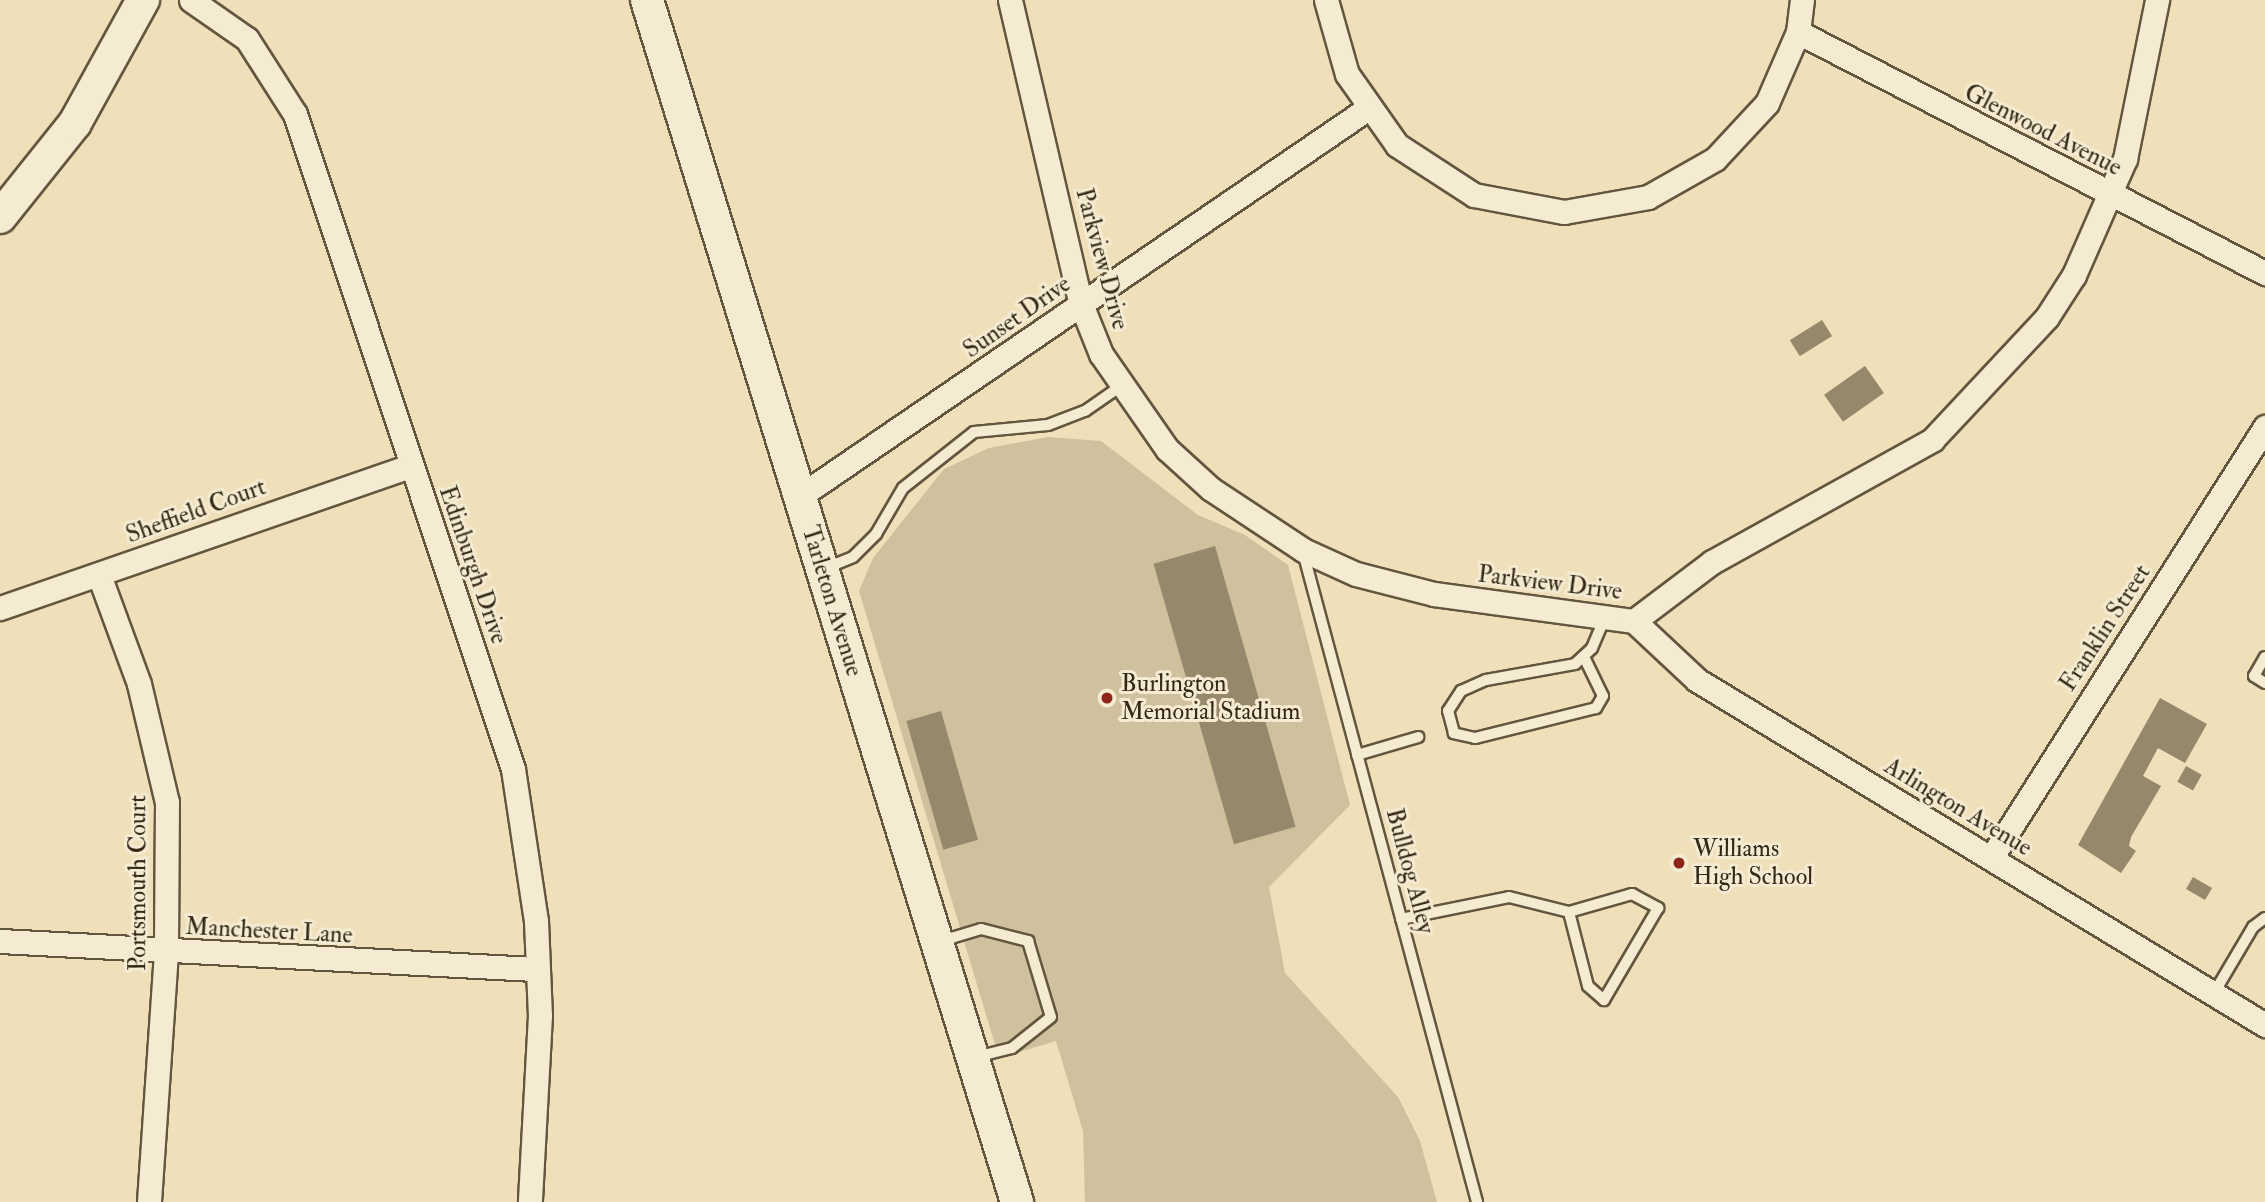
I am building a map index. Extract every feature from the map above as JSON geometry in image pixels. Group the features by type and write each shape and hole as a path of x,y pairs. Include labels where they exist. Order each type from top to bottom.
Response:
{"street":[{"path":"0,217 75,123 144,0"},
{"name":"Edinburgh Drive","path":"191,0 247,39 295,114 513,769 536,921 535,969 540,1015 530,1202"},
{"name":"Tarleton Avenue","path":"647,0 1017,1202"},
{"name":"Parkview Drive","path":"1010,0 1082,304 1121,386 1167,449 1212,489 1303,550 1356,574 1434,594 1633,621 1713,562 1932,440 2047,317 2113,195 2138,114 2157,0"},
{"path":"1326,0 1347,74 1367,109 1406,152 1474,195 1564,212 1610,208 1648,197 1715,159 1767,103 1798,32 1802,0"},
{"name":"Glenwood Avenue","path":"1798,32 2265,273"},
{"name":"Sunset Drive","path":"800,496 1367,109"},
{"name":"Franklin Street","path":"1991,858 2265,427"},
{"name":"Sheffield Court","path":"0,608 411,466"},
{"name":"Portsmouth Court","path":"99,575 159,753 167,802 166,951 149,1202"},
{"name":"Arlington Avenue","path":"1633,621 1697,680 2265,1025"},
{"name":"Manchester Lane","path":"0,941 535,969"}],"lane":[{"path":"823,569 853,557 876,534 903,488 974,432 1048,425 1085,411 1121,386"},
{"name":"Bulldog Alley","path":"1303,550 1477,1202"},
{"path":"1585,659 1605,617"},
{"path":"2265,657 2254,676 2265,683"},
{"path":"1585,659 1603,696 1596,708 1475,738 1464,738 1451,727 1448,710 1461,691 1585,659"},
{"path":"1438,731 1451,727"},
{"path":"1357,755 1418,737"},
{"path":"1401,919 1509,897 1569,912 1632,894 1658,908 1604,1000 1588,986 1569,912"},
{"path":"2214,993 2253,926 2265,918"},
{"path":"937,942 981,929 1028,941 1051,1017 1012,1048 972,1058"}],"shaded area":[{"name":"Burlington Memorial Stadium","path":"1048,437 1101,441 1198,515 1245,535 1288,565 1350,805 1269,887 1285,973 1398,1097 1420,1141 1437,1202 1085,1202 1083,1131 1056,1041 999,1058 859,591 873,558 944,469 989,448"}],"building":[{"path":"1822,320 1832,336 1800,356 1790,340"},
{"path":"1865,366 1884,393 1843,422 1824,395"},
{"path":"1215,546 1295,827 1234,844 1153,564"},
{"path":"2160,698 2207,724 2185,763 2158,748 2143,776 2161,786 2131,837 2129,846 2136,851 2121,873 2078,845"},
{"path":"941,711 978,840 943,850 906,721"},
{"path":"2186,766 2202,775 2193,790 2177,782"},
{"path":"2193,877 2212,888 2205,900 2186,889"}],"place":[{"name":"Burlington Memorial Stadium","path":"1107,698"},
{"name":"Williams High School","path":"1679,863"}]}
